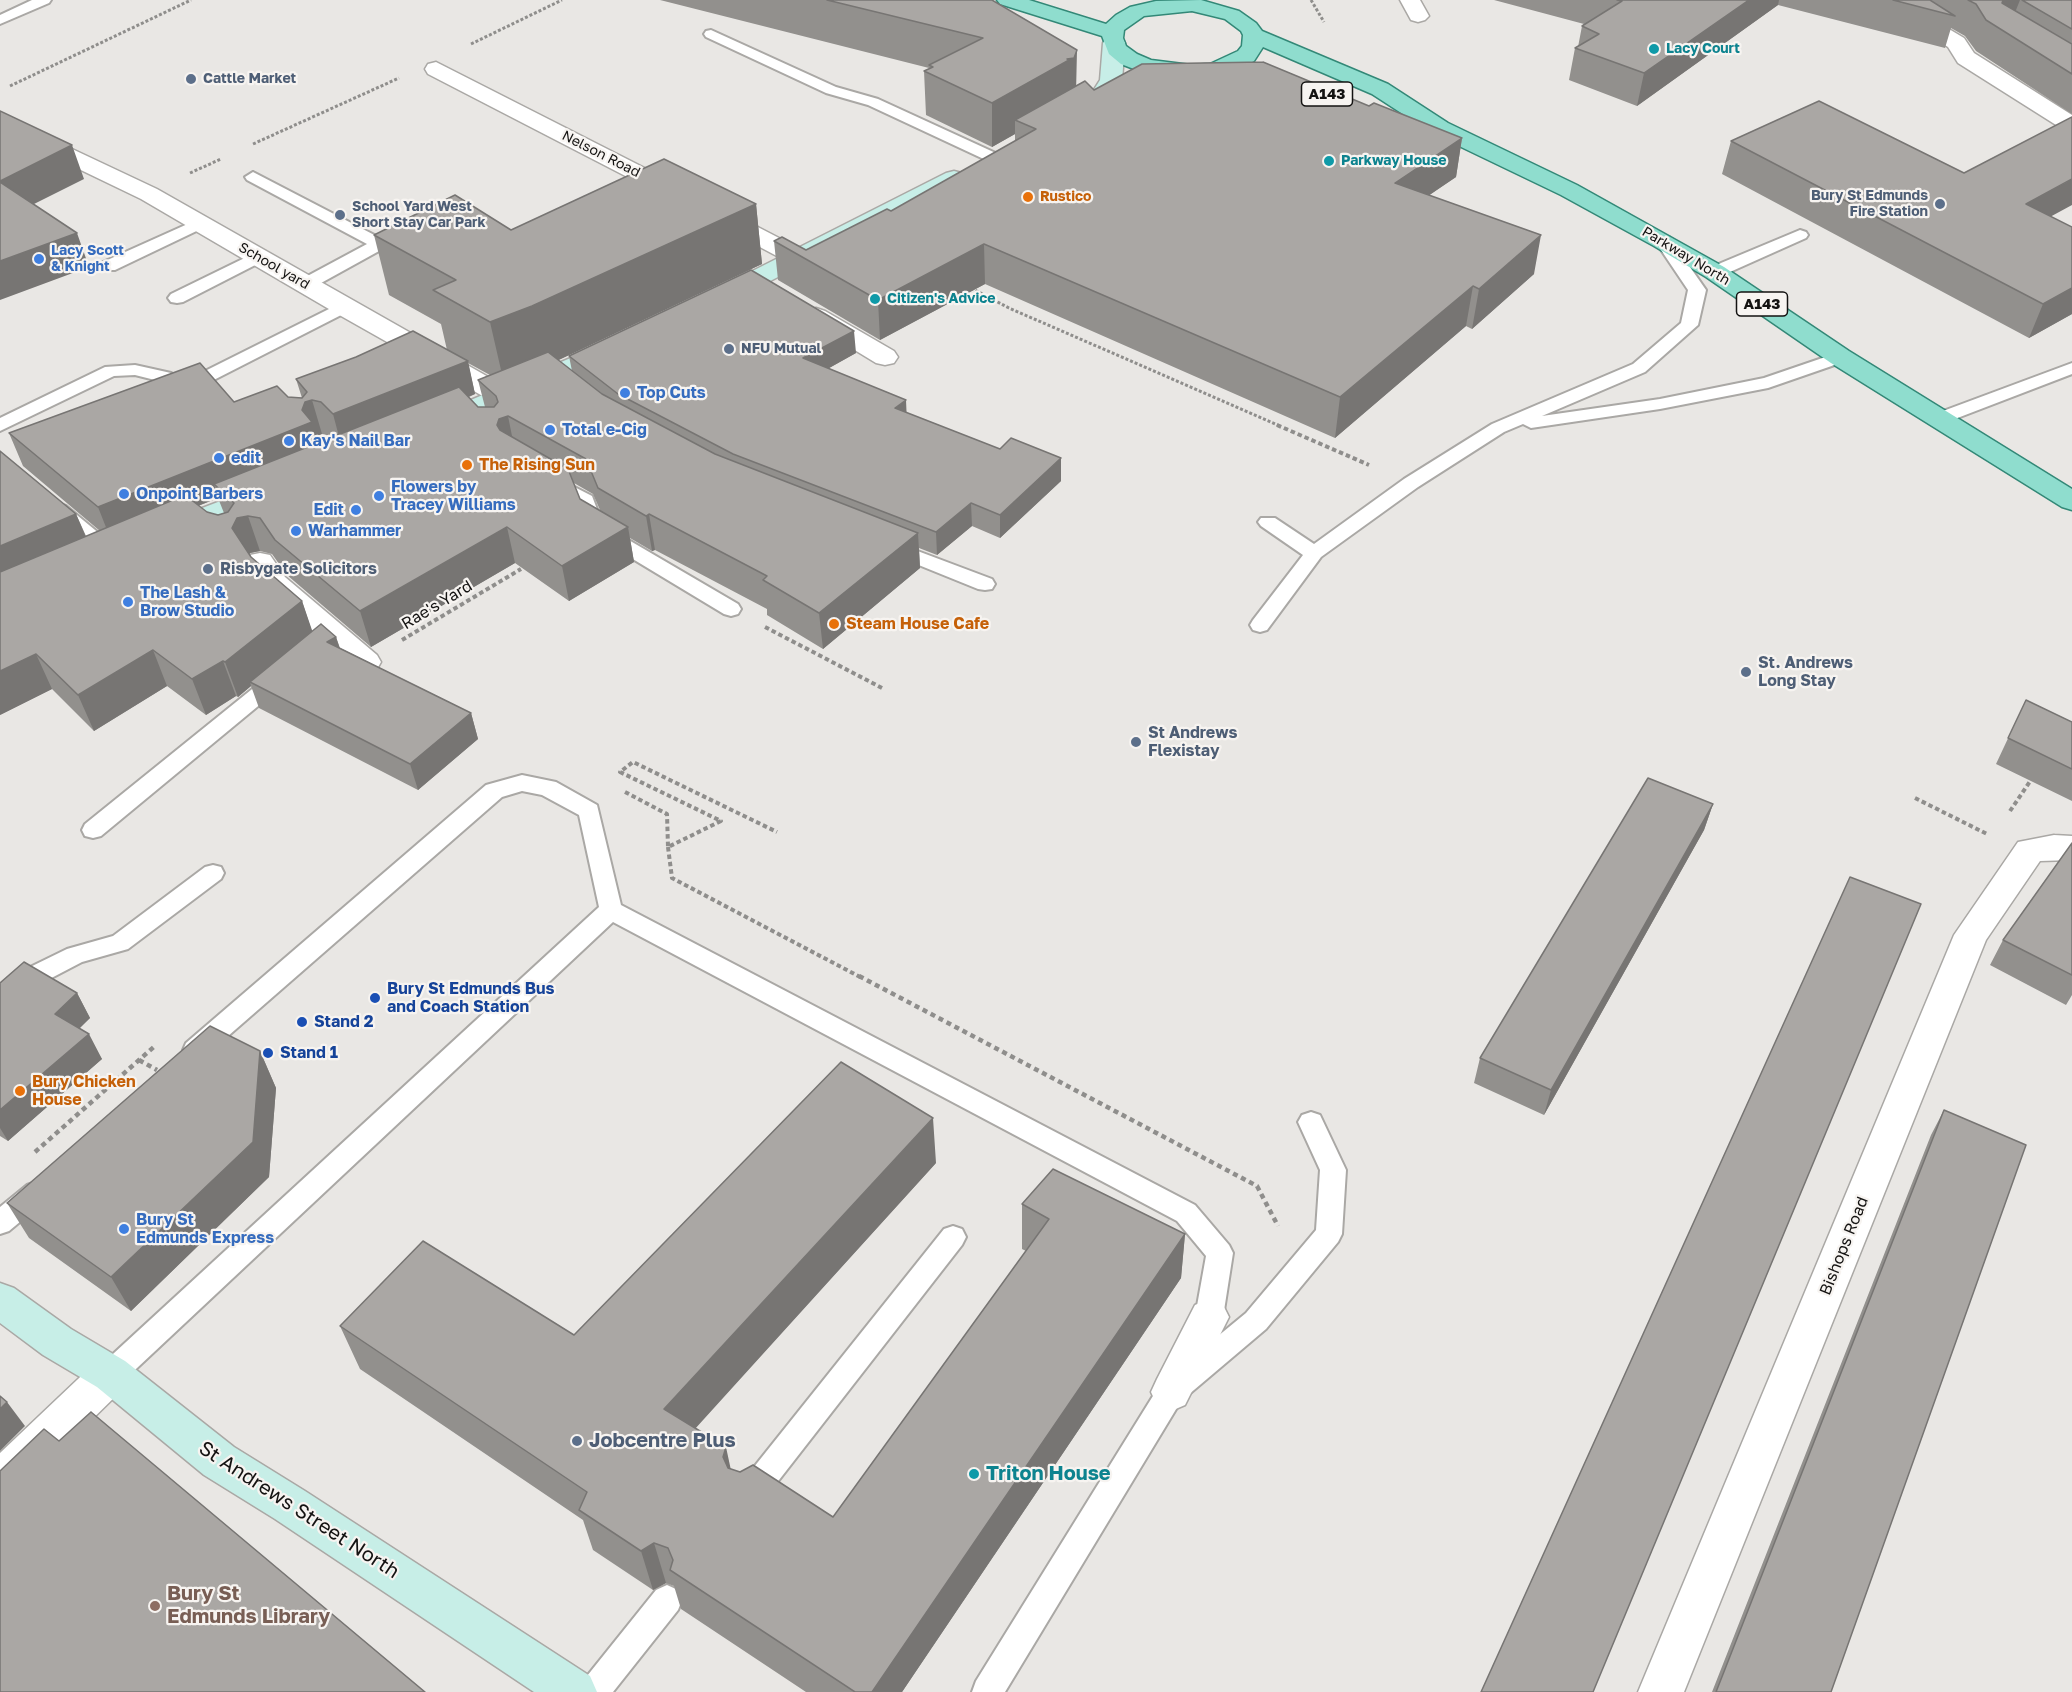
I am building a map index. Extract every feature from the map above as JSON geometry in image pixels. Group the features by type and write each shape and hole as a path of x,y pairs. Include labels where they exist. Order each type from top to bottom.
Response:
{"main road":[{"path":"1007,0 1114,38"},
{"path":"1121,0 1156,6 1192,6 1213,0"},
{"path":"1156,6 1137,11 1123,19 1114,28 1117,49 1129,59 1147,66 1254,74"},
{"name":"Parkway North","path":"1192,6 1213,8 1252,24 1380,89 1440,128 1569,190 1663,241 1715,272 1840,357 2072,501"},
{"path":"1201,71 1231,64 1246,56 1253,46 1252,24"},
{"name":"Parkway North","path":"1357,101 1440,128"}],"street":[{"path":"1909,13 1956,43 1966,58 2072,124"},
{"path":"1114,38 1111,80 1089,104 1201,71"},
{"name":"Nelson Road","path":"436,69 797,257"},
{"name":"School yard","path":"0,122 149,194 504,397"},
{"path":"703,306 1003,153"},
{"path":"754,280 885,357"},
{"path":"416,432 476,417 504,397 562,381 629,341"},
{"path":"121,549 289,484"},
{"path":"203,518 230,539"},
{"path":"260,562 325,641 366,662"},
{"path":"2030,851 2054,847 2072,848"},
{"name":"Bishops Road","path":"1661,1692 1971,935 2030,851"},
{"name":"St Andrews Street North","path":"0,1300 57,1342 111,1374 219,1461 291,1505 574,1692"},
{"path":"1171,1392 1209,1317"},
{"path":"0,1481 111,1374"}],"lane":[{"path":"0,9 21,0"},
{"path":"0,20 44,0"},
{"path":"711,34 831,90 873,102 1003,153"},
{"path":"253,177 404,258"},
{"path":"109,266 201,223"},
{"path":"1715,272 1800,235"},
{"path":"1260,625 1314,553 1411,483 1498,428 1640,368 1689,325 1697,290 1663,241"},
{"path":"306,284 378,245"},
{"path":"177,298 259,256"},
{"path":"0,425 111,371 135,370 165,377 180,385 196,382 343,307"},
{"path":"1498,428 1660,404 1768,383 1840,357"},
{"path":"1941,418 2072,368"},
{"path":"539,473 585,500 594,528 731,609"},
{"path":"47,500 121,549"},
{"path":"1268,522 1314,553"},
{"path":"873,540 985,584"},
{"path":"93,830 297,663"},
{"path":"175,1067 494,791 522,783 548,788 589,811 611,910 1186,1213 1220,1253 1209,1317"},
{"path":"0,1003 30,978 75,955 120,943 213,873"},
{"path":"111,1374 611,910"},
{"path":"987,1692 1171,1392 1256,1321 1329,1234 1333,1170 1311,1122"},
{"path":"0,1223 53,1178"},
{"path":"748,1497 953,1237"},
{"path":"594,1692 668,1600"}],"path":[{"path":"7,88 191,0"},
{"path":"466,46 562,0"},
{"path":"557,3 568,0"},
{"path":"247,147 405,75"},
{"path":"149,194 226,156"},
{"path":"968,286 1009,308 1411,483"},
{"name":"Rae's Yard","path":"366,662 521,569"},
{"path":"731,609 882,688"},
{"path":"668,847 721,821 620,772 633,762 777,832"},
{"path":"1992,837 2039,768"},
{"path":"618,788 667,814 672,878 1257,1186 1282,1233"},
{"path":"1915,798 1992,837 2030,851"}],"building":[{"path":"827,0 992,0 1077,50 1074,58 1067,59 1069,60 992,103 924,71 933,67 929,65 983,38"},
{"path":"1617,0 1749,0 1644,73 1575,48 1599,34 1582,26 1622,1"},
{"path":"1893,0 1930,0 1955,16"},
{"path":"1968,0 2003,0 2002,3 2072,44 2072,74 1986,20 1976,4"},
{"path":"2022,0 2072,0 2072,29"},
{"path":"1263,62 1369,106 1374,103 1462,138 1395,183 1541,235 1479,289 1473,286 1340,397 984,244 878,300 774,241 782,237 806,250 887,209 891,211 1036,129 1015,120 1085,81 1094,90 1142,64"},
{"path":"1819,101 1964,173 2072,117 2072,179 2026,204 2072,227 2072,288 2043,304 1731,141"},
{"path":"0,111 72,145 0,181"},
{"path":"664,159 756,204 532,306 490,322 433,290 456,280 374,235 455,195 511,230"},
{"path":"0,182 77,233 0,261"},
{"path":"751,270 854,331 803,358 906,400 895,408 1000,449 1011,438 1061,458 1000,515 971,503 936,532 733,454 618,394 569,356"},
{"path":"413,331 468,361 333,414 321,402 312,400 305,402 302,410 312,422 98,507 9,433 200,363 234,402 277,386 288,397 302,398 307,392 296,379 356,357"},
{"path":"548,352 602,394 715,454 918,533 819,613 763,580 767,576 649,514 646,516 598,488 586,459 508,416 499,419 497,425 500,430 568,469 580,499 628,527 562,566 507,527 360,611 275,540 260,518 248,516 237,518 232,528 251,557 302,601 225,662 223,661 192,679 153,650 78,695 36,654 0,671 0,572 185,495 207,512 218,515 228,512 234,503 214,484 459,387 478,407 494,407 498,402 496,396 478,380"},
{"path":"0,451 76,514 0,546"},
{"path":"321,624 336,637 327,642 471,713 410,764 250,682"},
{"path":"2026,700 2072,722 2072,769 2008,738"},
{"path":"1648,778 1713,804 1551,1090 1480,1058"},
{"path":"2072,843 2072,975 2003,940"},
{"path":"1850,877 1921,904 1593,1692 1481,1692"},
{"path":"24,962 77,993 55,1014 89,1034 0,1110 0,983"},
{"path":"210,1026 260,1051 253,1142 111,1277 7,1203"},
{"path":"841,1062 933,1118 664,1409 726,1447 723,1457 728,1468 740,1472 753,1465 833,1517 1049,1219 1022,1204 1053,1169 1185,1234 872,1692 855,1692 670,1570 673,1560 668,1548 654,1543 641,1551 579,1510 587,1492 340,1326 423,1241 574,1335"},
{"path":"1944,1110 2026,1145 1831,1692 1716,1692"},
{"path":"0,1396 7,1402 0,1409"},
{"name":"Bury St Edmunds Library","path":"91,1412 425,1692 0,1692 0,1471 44,1429 59,1441"}],"place":[{"name":"Lacy Court","path":"1654,49"},
{"name":"Cattle Market","path":"191,79"},
{"name":"Parkway House","path":"1329,161"},
{"name":"Rustico","path":"1028,197"},
{"name":"Bury St Edmunds Fire Station","path":"1940,204"},
{"name":"School Yard West Short Stay Car Park","path":"340,215"},
{"name":"Lacy Scott & Knight","path":"39,259"},
{"name":"Citizen's Advice","path":"875,299"},
{"name":"NFU Mutual","path":"729,349"},
{"name":"Top Cuts","path":"625,393"},
{"name":"Total e-Cig","path":"550,430"},
{"name":"Kay's Nail Bar","path":"289,441"},
{"name":"edit","path":"219,458"},
{"name":"The Rising Sun","path":"467,465"},
{"name":"Onpoint Barbers","path":"124,494"},
{"name":"Flowers by Tracey Williams","path":"379,496"},
{"name":"Edit","path":"356,510"},
{"name":"Warhammer","path":"296,531"},
{"name":"Risbygate Solicitors","path":"208,569"},
{"name":"The Lash & Brow Studio","path":"128,602"},
{"name":"Steam House Cafe","path":"834,624"},
{"name":"St. Andrews Long Stay","path":"1746,672"},
{"name":"St Andrews Flexistay","path":"1136,742"},
{"name":"Bury St Edmunds Bus and Coach Station","path":"375,998"},
{"name":"Stand 2","path":"302,1022"},
{"name":"Stand 1","path":"268,1053"},
{"name":"Bury Chicken House","path":"20,1091"},
{"name":"Bury St Edmunds Express","path":"124,1229"},
{"name":"Jobcentre Plus","path":"577,1441"},
{"name":"Triton House","path":"974,1474"},
{"name":"Bury St Edmunds Library","path":"155,1606"}]}
